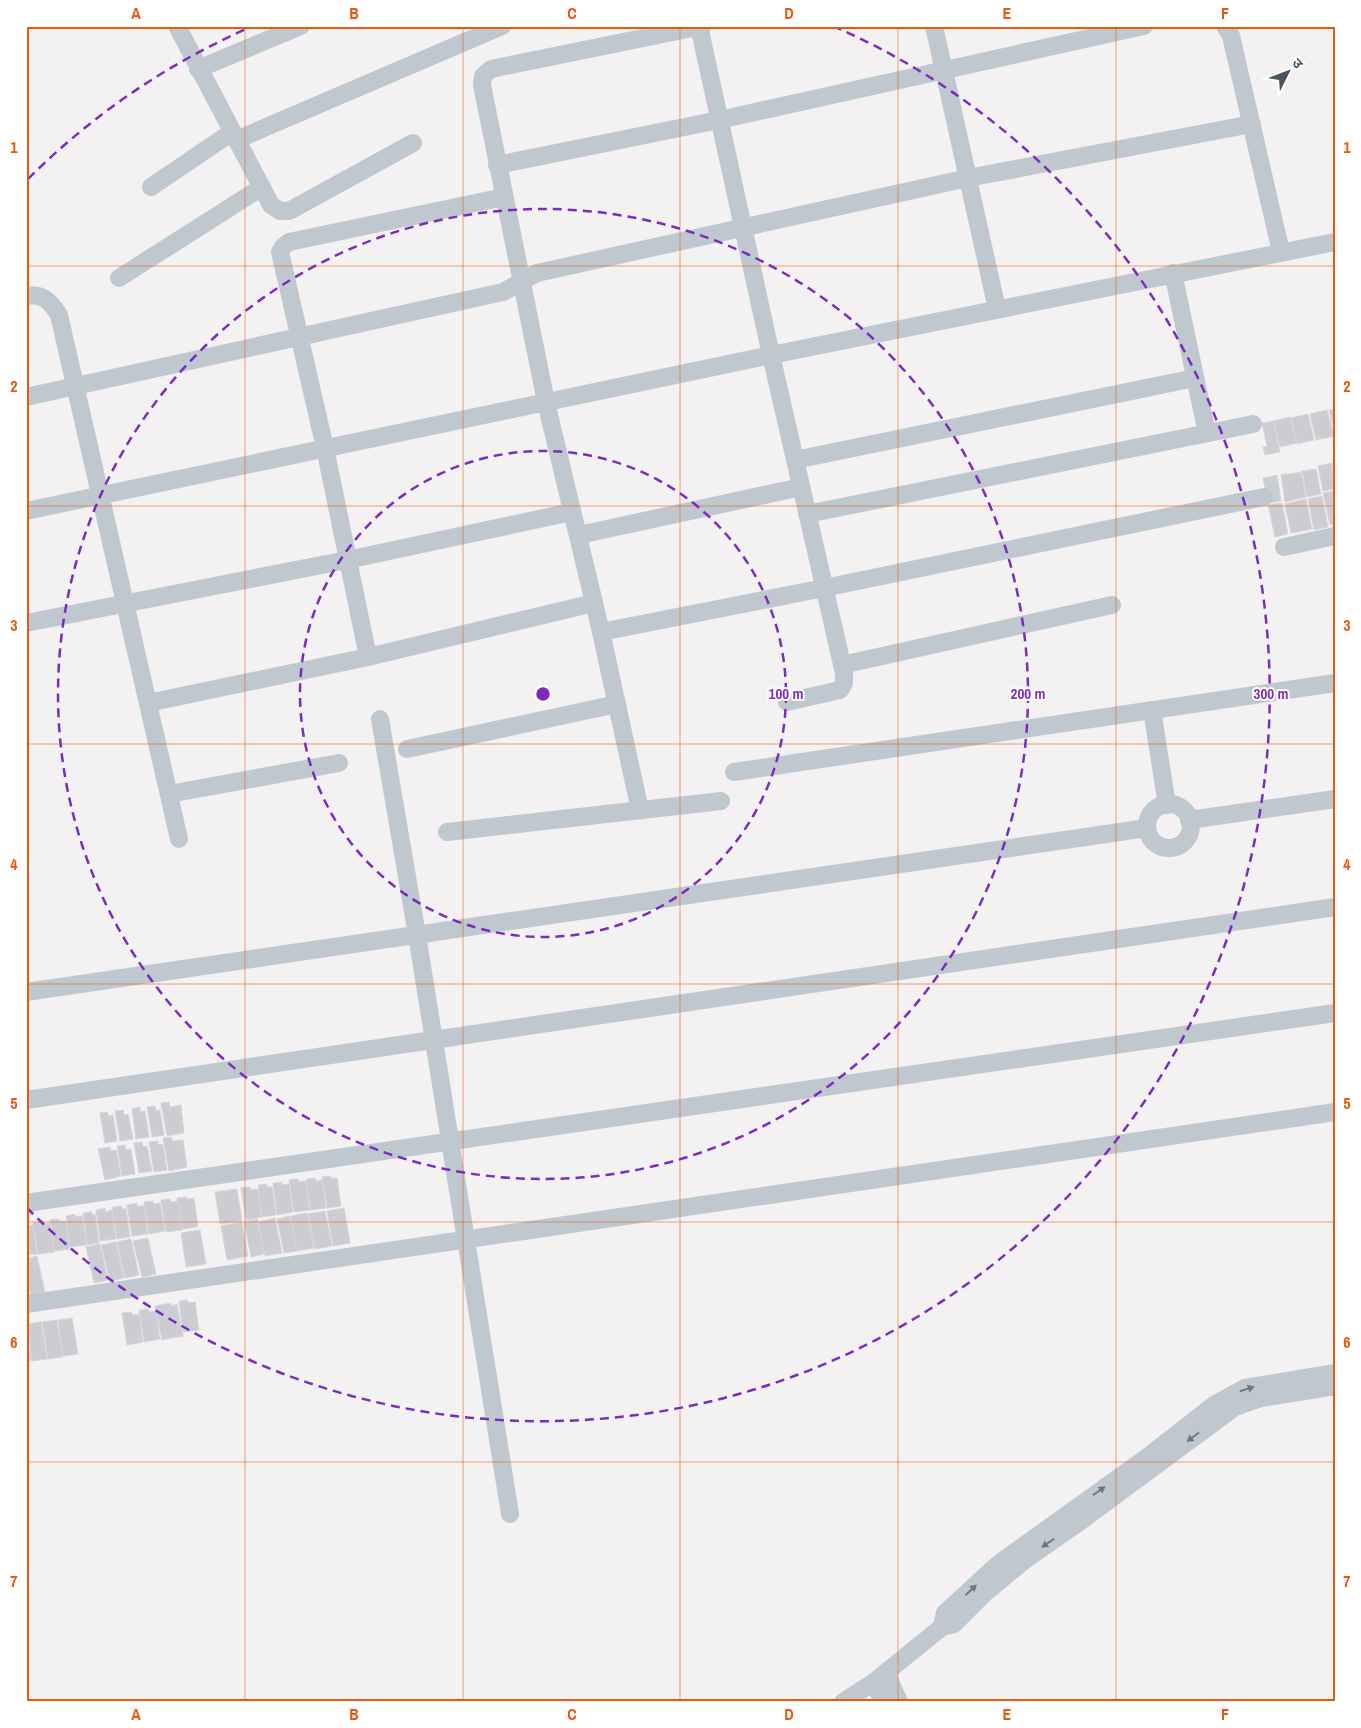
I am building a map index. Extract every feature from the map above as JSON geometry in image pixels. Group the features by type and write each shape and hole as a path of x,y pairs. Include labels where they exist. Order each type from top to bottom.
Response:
{"street":[{"path":"177,26 198,69 272,205 280,211 289,212 413,143"},
{"path":"198,69 301,26"},
{"path":"151,186 234,136 502,26"},
{"path":"640,810 579,535 546,402 523,282 497,165 482,85 483,76 491,69 700,26 742,227 842,664 844,683 840,690 787,702"},
{"path":"934,26 997,309"},
{"path":"497,165 719,120 1144,26"},
{"path":"1225,26 1231,36 1281,252"},
{"path":"26,397 503,292 537,273 742,227 968,178 1252,124"},
{"path":"119,278 262,187"},
{"path":"368,657 325,448 280,252 282,247 289,242 504,197"},
{"path":"26,511 771,355 1335,242"},
{"path":"1173,273 1207,433"},
{"path":"26,296 35,294 50,301 59,315 179,840"},
{"path":"795,460 1195,378"},
{"path":"807,514 1253,424"},
{"path":"579,535 801,487"},
{"path":"601,632 1264,497"},
{"path":"26,623 347,560 572,512"},
{"path":"1284,547 1335,536"},
{"path":"148,703 368,657 594,603"},
{"path":"842,664 1112,605"},
{"path":"734,772 1335,683"},
{"path":"407,749 617,704"},
{"path":"1152,710 1167,805"},
{"path":"380,719 417,935 510,1514"},
{"path":"169,794 339,763"},
{"path":"1189,820 1335,799"},
{"path":"447,832 721,801"},
{"path":"1167,805 1180,808 1186,813 1189,820 1189,834 1185,841 1172,848 1158,846 1152,841 1147,828 1150,815 1161,806 1167,805"},
{"path":"26,992 1147,828"},
{"path":"26,1100 1335,907"},
{"path":"26,1203 1335,1013"},
{"path":"26,1304 1335,1112"},
{"path":"942,1627 945,1613 997,1565 1146,1458 1214,1405 1245,1388 1335,1373"},
{"path":"843,1702 880,1678 942,1627 954,1624 986,1592 1026,1559 1235,1407 1261,1398 1335,1386"},
{"path":"880,1678 883,1702"},
{"path":"880,1678 899,1702"}],"building":[{"path":"1335,409 1335,436 1329,410"},
{"path":"1327,410 1334,436 1316,440 1310,414"},
{"path":"1308,414 1314,440 1297,444 1291,418"},
{"path":"1290,417 1297,443 1280,447 1273,421"},
{"path":"1273,421 1280,452 1265,455 1263,447 1267,446 1262,423"},
{"path":"1332,463 1335,489 1323,491 1318,466"},
{"path":"1316,469 1321,494 1307,497 1302,471"},
{"path":"1301,472 1306,497 1285,502 1281,475"},
{"path":"1277,475 1281,501 1268,503 1263,478"},
{"path":"1335,491 1335,524 1330,525 1323,493"},
{"path":"1322,496 1328,527 1314,530 1308,499"},
{"path":"1306,499 1312,529 1291,533 1285,504"},
{"path":"1282,503 1288,534 1275,537 1268,505"},
{"path":"169,1102 170,1107 181,1105 184,1133 167,1136 161,1103"},
{"path":"155,1106 156,1111 160,1110 164,1135 152,1137 147,1107"},
{"path":"140,1107 140,1112 145,1111 149,1137 136,1139 132,1109"},
{"path":"123,1110 124,1115 128,1114 133,1139 120,1141 115,1111"},
{"path":"108,1112 108,1116 113,1115 117,1141 105,1143 100,1113"},
{"path":"172,1137 172,1141 183,1140 187,1167 169,1171 163,1138"},
{"path":"158,1141 158,1145 163,1144 167,1170 154,1172 149,1142"},
{"path":"142,1142 143,1147 147,1146 152,1171 139,1173 134,1143"},
{"path":"125,1145 126,1150 131,1149 135,1174 122,1176 117,1146"},
{"path":"110,1147 111,1151 116,1150 121,1176 105,1180 98,1149"},
{"path":"331,1176 331,1179 337,1178 341,1206 327,1208 322,1177"},
{"path":"315,1178 316,1181 322,1180 326,1208 311,1210 306,1179"},
{"path":"298,1179 299,1182 306,1181 310,1210 294,1212 289,1180"},
{"path":"282,1182 282,1185 289,1184 293,1212 277,1215 273,1183"},
{"path":"266,1184 267,1187 272,1187 276,1215 262,1217 258,1185"},
{"path":"250,1187 251,1190 258,1189 262,1217 246,1220 241,1188"},
{"path":"237,1189 242,1221 220,1224 215,1192"},
{"path":"187,1197 187,1199 194,1198 198,1227 182,1229 177,1198"},
{"path":"170,1199 171,1202 178,1201 182,1230 166,1232 161,1200"},
{"path":"153,1201 154,1204 160,1203 165,1231 149,1234 144,1202"},
{"path":"137,1203 137,1206 144,1206 148,1234 132,1236 127,1205"},
{"path":"121,1206 122,1209 126,1208 130,1237 117,1239 112,1207"},
{"path":"105,1208 105,1212 112,1210 116,1239 100,1241 96,1210"},
{"path":"344,1208 350,1243 333,1246 327,1211"},
{"path":"325,1211 332,1246 315,1249 308,1214"},
{"path":"92,1212 92,1215 95,1214 99,1243 87,1245 83,1213"},
{"path":"307,1213 314,1248 297,1251 291,1216"},
{"path":"75,1214 75,1217 82,1216 87,1245 70,1247 66,1216"},
{"path":"290,1216 297,1251 284,1253 277,1219"},
{"path":"275,1218 282,1253 265,1256 258,1222"},
{"path":"59,1219 59,1221 66,1221 70,1249 54,1251 50,1220"},
{"path":"257,1219 264,1254 251,1257 244,1222"},
{"path":"42,1221 43,1224 50,1223 54,1252 38,1254 33,1223"},
{"path":"242,1222 248,1256 227,1260 221,1226"},
{"path":"33,1225 37,1254 26,1255 26,1226"},
{"path":"200,1230 206,1264 186,1267 181,1233"},
{"path":"148,1238 156,1274 142,1277 133,1241"},
{"path":"131,1239 139,1275 125,1278 117,1242"},
{"path":"116,1242 124,1278 110,1281 101,1245"},
{"path":"100,1244 108,1280 94,1283 86,1247"},
{"path":"37,1256 45,1292 31,1296 26,1275 26,1259"},
{"path":"188,1300 188,1303 195,1302 199,1330 183,1332 179,1301"},
{"path":"171,1303 171,1306 177,1304 183,1336 162,1340 155,1306"},
{"path":"148,1309 149,1312 156,1311 160,1339 144,1342 139,1310"},
{"path":"132,1312 132,1315 139,1314 143,1342 127,1345 122,1313"},
{"path":"72,1318 78,1354 63,1356 58,1320"},
{"path":"57,1320 63,1357 48,1359 42,1322"},
{"path":"41,1322 47,1359 32,1361 27,1324"},
{"path":"26,1329 31,1360 26,1361"}]}
